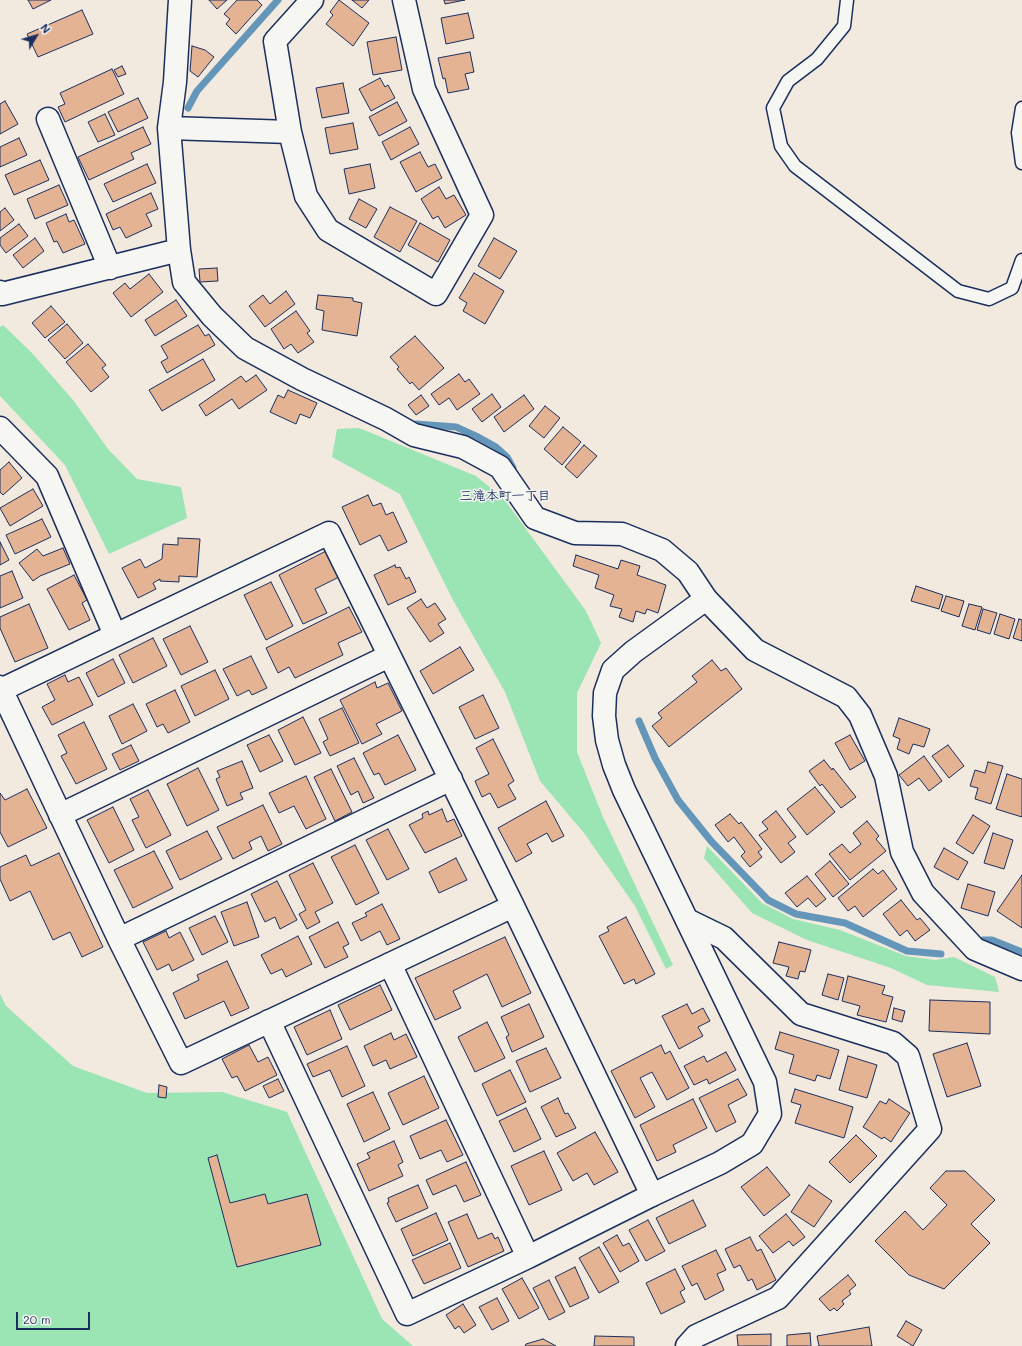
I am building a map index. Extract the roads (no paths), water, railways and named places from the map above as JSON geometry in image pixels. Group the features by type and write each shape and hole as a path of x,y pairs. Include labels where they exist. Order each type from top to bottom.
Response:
{"street":[{"path":"180,0 175,82 169,128 179,250 184,282 212,316 245,348 414,435 463,446 500,467 534,518 575,533 622,534 662,550 688,572 706,599 755,650 846,697 860,715 886,776 902,852 923,893 975,949 1022,969"},
{"path":"312,0 275,41 290,132 306,196 328,230 436,294 482,215 424,89 404,0"},
{"path":"48,119 110,268"},
{"path":"169,128 290,132"},
{"path":"0,292 2,294 179,250"},
{"path":"0,428 47,476 115,635"},
{"path":"513,906 181,1063 119,939 1,688 329,533 513,906 652,1195"},
{"path":"269,1022 407,1314 528,1257 720,1163 752,1144 770,1114 765,1082 624,790 614,765 607,740 604,716 605,693 613,670 633,652 706,599"},
{"path":"60,815 389,656"},
{"path":"119,939 451,779"},
{"path":"687,920 724,938 801,1014 893,1043 908,1056 930,1129 778,1298 696,1336 687,1346"},
{"path":"390,964 528,1257"}],"lane":[{"path":"847,0 844,26 817,59 788,81 773,108 781,146 795,166 958,291 989,299 1012,288 1022,260"},
{"path":"1022,108 1018,134 1022,163"}],"waterway":[{"path":"188,108 197,91 278,0"},
{"path":"416,424 456,427 496,447 507,457 513,468"},
{"path":"639,721 655,758 678,800 711,841 768,900 796,914 845,923 907,951 941,954"},
{"path":"983,940 992,940 1022,952"}],"district":[{"name":"三滝本町一丁目","path":"505,496"}]}
